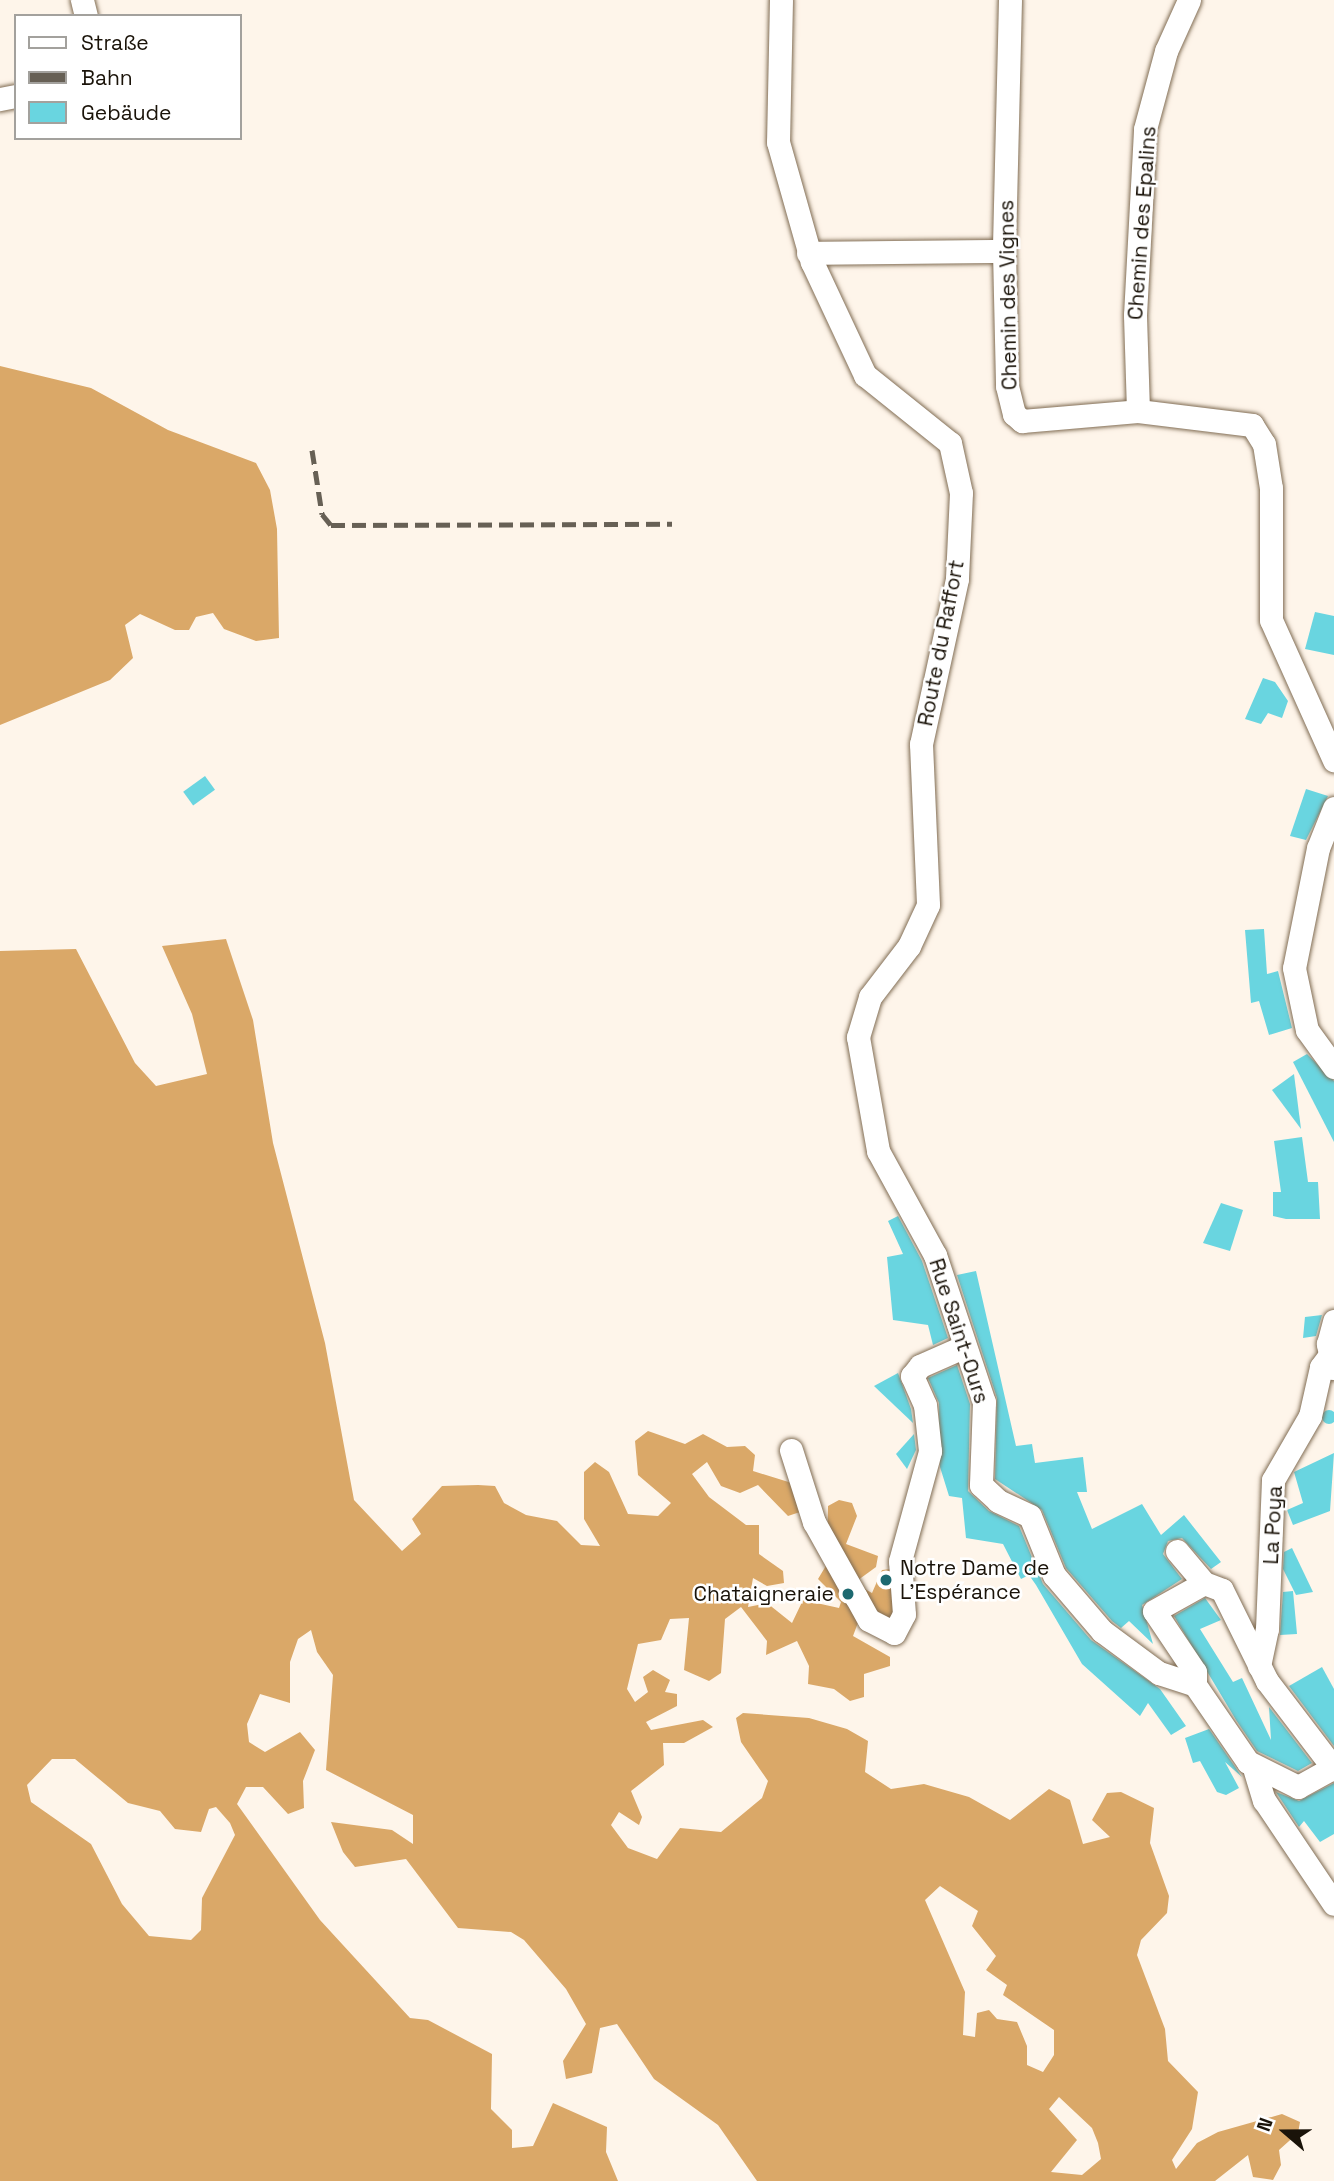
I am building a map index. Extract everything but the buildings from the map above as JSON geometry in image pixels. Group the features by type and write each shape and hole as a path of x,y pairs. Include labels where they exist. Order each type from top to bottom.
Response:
{"street":[{"name":"Route du Raffort","path":"781,0 778,142 808,253 865,375 947,438 960,481 957,579 921,744 921,847 928,901 922,924"},
{"name":"Chemin des Vignes","path":"1010,0 1004,251 1007,386 1017,418 1138,411 1234,419 1258,432 1271,488 1271,620 1334,760"},
{"name":"Chemin des Epalins","path":"1138,411 1135,315 1145,130 1166,51 1189,0"},
{"path":"808,253 1004,251"},
{"path":"1334,808 1311,873 1294,968 1307,1030 1334,1067"},
{"name":"Rue Saint-Ours","path":"922,924 863,1010 859,1054 878,1151 935,1255 987,1423 981,1485 998,1502 1030,1516 1054,1574 1102,1630 1159,1672 1195,1685"},
{"name":"La Poya","path":"1259,1666 1267,1629 1273,1480 1310,1416 1321,1367 1332,1363 1334,1321"},
{"path":"791,1450 814,1522 863,1608 880,1628 894,1633 904,1614 900,1561 930,1451 925,1405 912,1376 920,1366 963,1347"},
{"path":"1177,1551 1204,1583 1222,1590 1259,1666 1333,1768 1298,1787 1254,1768"},
{"path":"1204,1583 1154,1611 1195,1672 1195,1685 1254,1768 1264,1800 1334,1904"}],"shaded area":[{"path":"0,366 91,388 168,430 256,463 270,490 277,529 279,638 256,641 224,629 213,613 196,617 189,630 175,630 140,614 125,625 133,658 110,680 0,725"},
{"path":"226,939 253,1020 273,1143 325,1343 354,1500 402,1551 421,1534 412,1519 442,1486 478,1485 495,1486 504,1503 526,1515 557,1521 581,1545 600,1546 584,1519 584,1472 595,1462 609,1472 628,1514 658,1516 671,1503 638,1475 635,1441 648,1431 685,1444 703,1434 727,1447 745,1446 755,1455 753,1471 795,1484 803,1511 788,1516 758,1485 740,1493 721,1486 707,1462 692,1474 709,1497 746,1525 759,1525 759,1554 783,1571 784,1583 767,1586 753,1578 748,1607 767,1603 792,1623 803,1600 839,1608 841,1602 818,1579 827,1564 828,1506 839,1500 852,1503 857,1516 846,1544 878,1556 876,1567 854,1583 872,1593 882,1570 891,1569 900,1618 859,1620 853,1636 890,1657 890,1666 864,1674 864,1697 850,1701 834,1689 808,1684 809,1666 797,1641 766,1655 767,1641 741,1607 725,1619 721,1673 709,1681 684,1670 689,1618 670,1619 661,1640 638,1644 627,1689 635,1702 648,1692 643,1677 653,1670 670,1680 665,1692 677,1694 677,1706 646,1722 651,1730 703,1720 713,1727 684,1743 663,1743 664,1765 631,1791 642,1817 639,1825 619,1812 611,1825 628,1848 657,1859 680,1828 721,1832 762,1798 768,1781 741,1742 736,1718 743,1713 809,1718 847,1729 868,1741 865,1772 891,1789 924,1784 969,1797 1010,1820 1049,1789 1070,1800 1083,1844 1110,1837 1092,1820 1107,1793 1121,1792 1154,1808 1150,1843 1169,1896 1167,1913 1141,1940 1137,1955 1165,2029 1168,2061 1198,2092 1192,2129 1172,2160 1176,2169 1197,2143 1218,2132 1282,2114 1300,2122 1298,2133 1279,2150 1281,2165 1273,2180 1253,2177 1248,2155 1215,2181 757,2181 718,2125 654,2079 617,2024 600,2028 592,2073 566,2079 563,2061 586,2024 566,1989 524,1940 511,1932 458,1928 406,1859 355,1867 343,1852 331,1822 392,1830 413,1844 413,1815 326,1770 333,1675 317,1652 311,1630 298,1639 290,1662 290,1703 260,1694 247,1724 249,1742 265,1752 300,1732 315,1750 303,1781 304,1808 288,1814 263,1787 246,1787 237,1804 320,1920 410,2018 428,2020 492,2054 491,2109 512,2130 512,2148 533,2146 553,2103 607,2127 606,2152 618,2181 0,2181 0,951 76,949 135,1063 156,1086 207,1074 192,1014 162,946","holes":["52,1759 75,1759 128,1803 160,1811 175,1829 201,1832 209,1809 216,1807 230,1823 235,1835 202,1898 201,1930 191,1940 149,1936 122,1904 91,1844 31,1802 27,1785","940,1886 978,1911 972,1926 996,1956 986,1970 1007,1985 1003,1995 1054,2030 1054,2055 1043,2072 1027,2065 1027,2046 1017,2022 997,2019 989,2010 977,2013 975,2037 963,2035 965,1992 925,1900","1059,2097 1092,2128 1101,2159 1082,2175 1051,2172 1077,2140 1049,2109"]}],"railway":[{"path":"312,450 322,514 331,525 672,524"}],"place":[{"name":"Notre Dame de L'Espérance","path":"886,1580"},
{"name":"Chataigneraie","path":"848,1594"}]}
